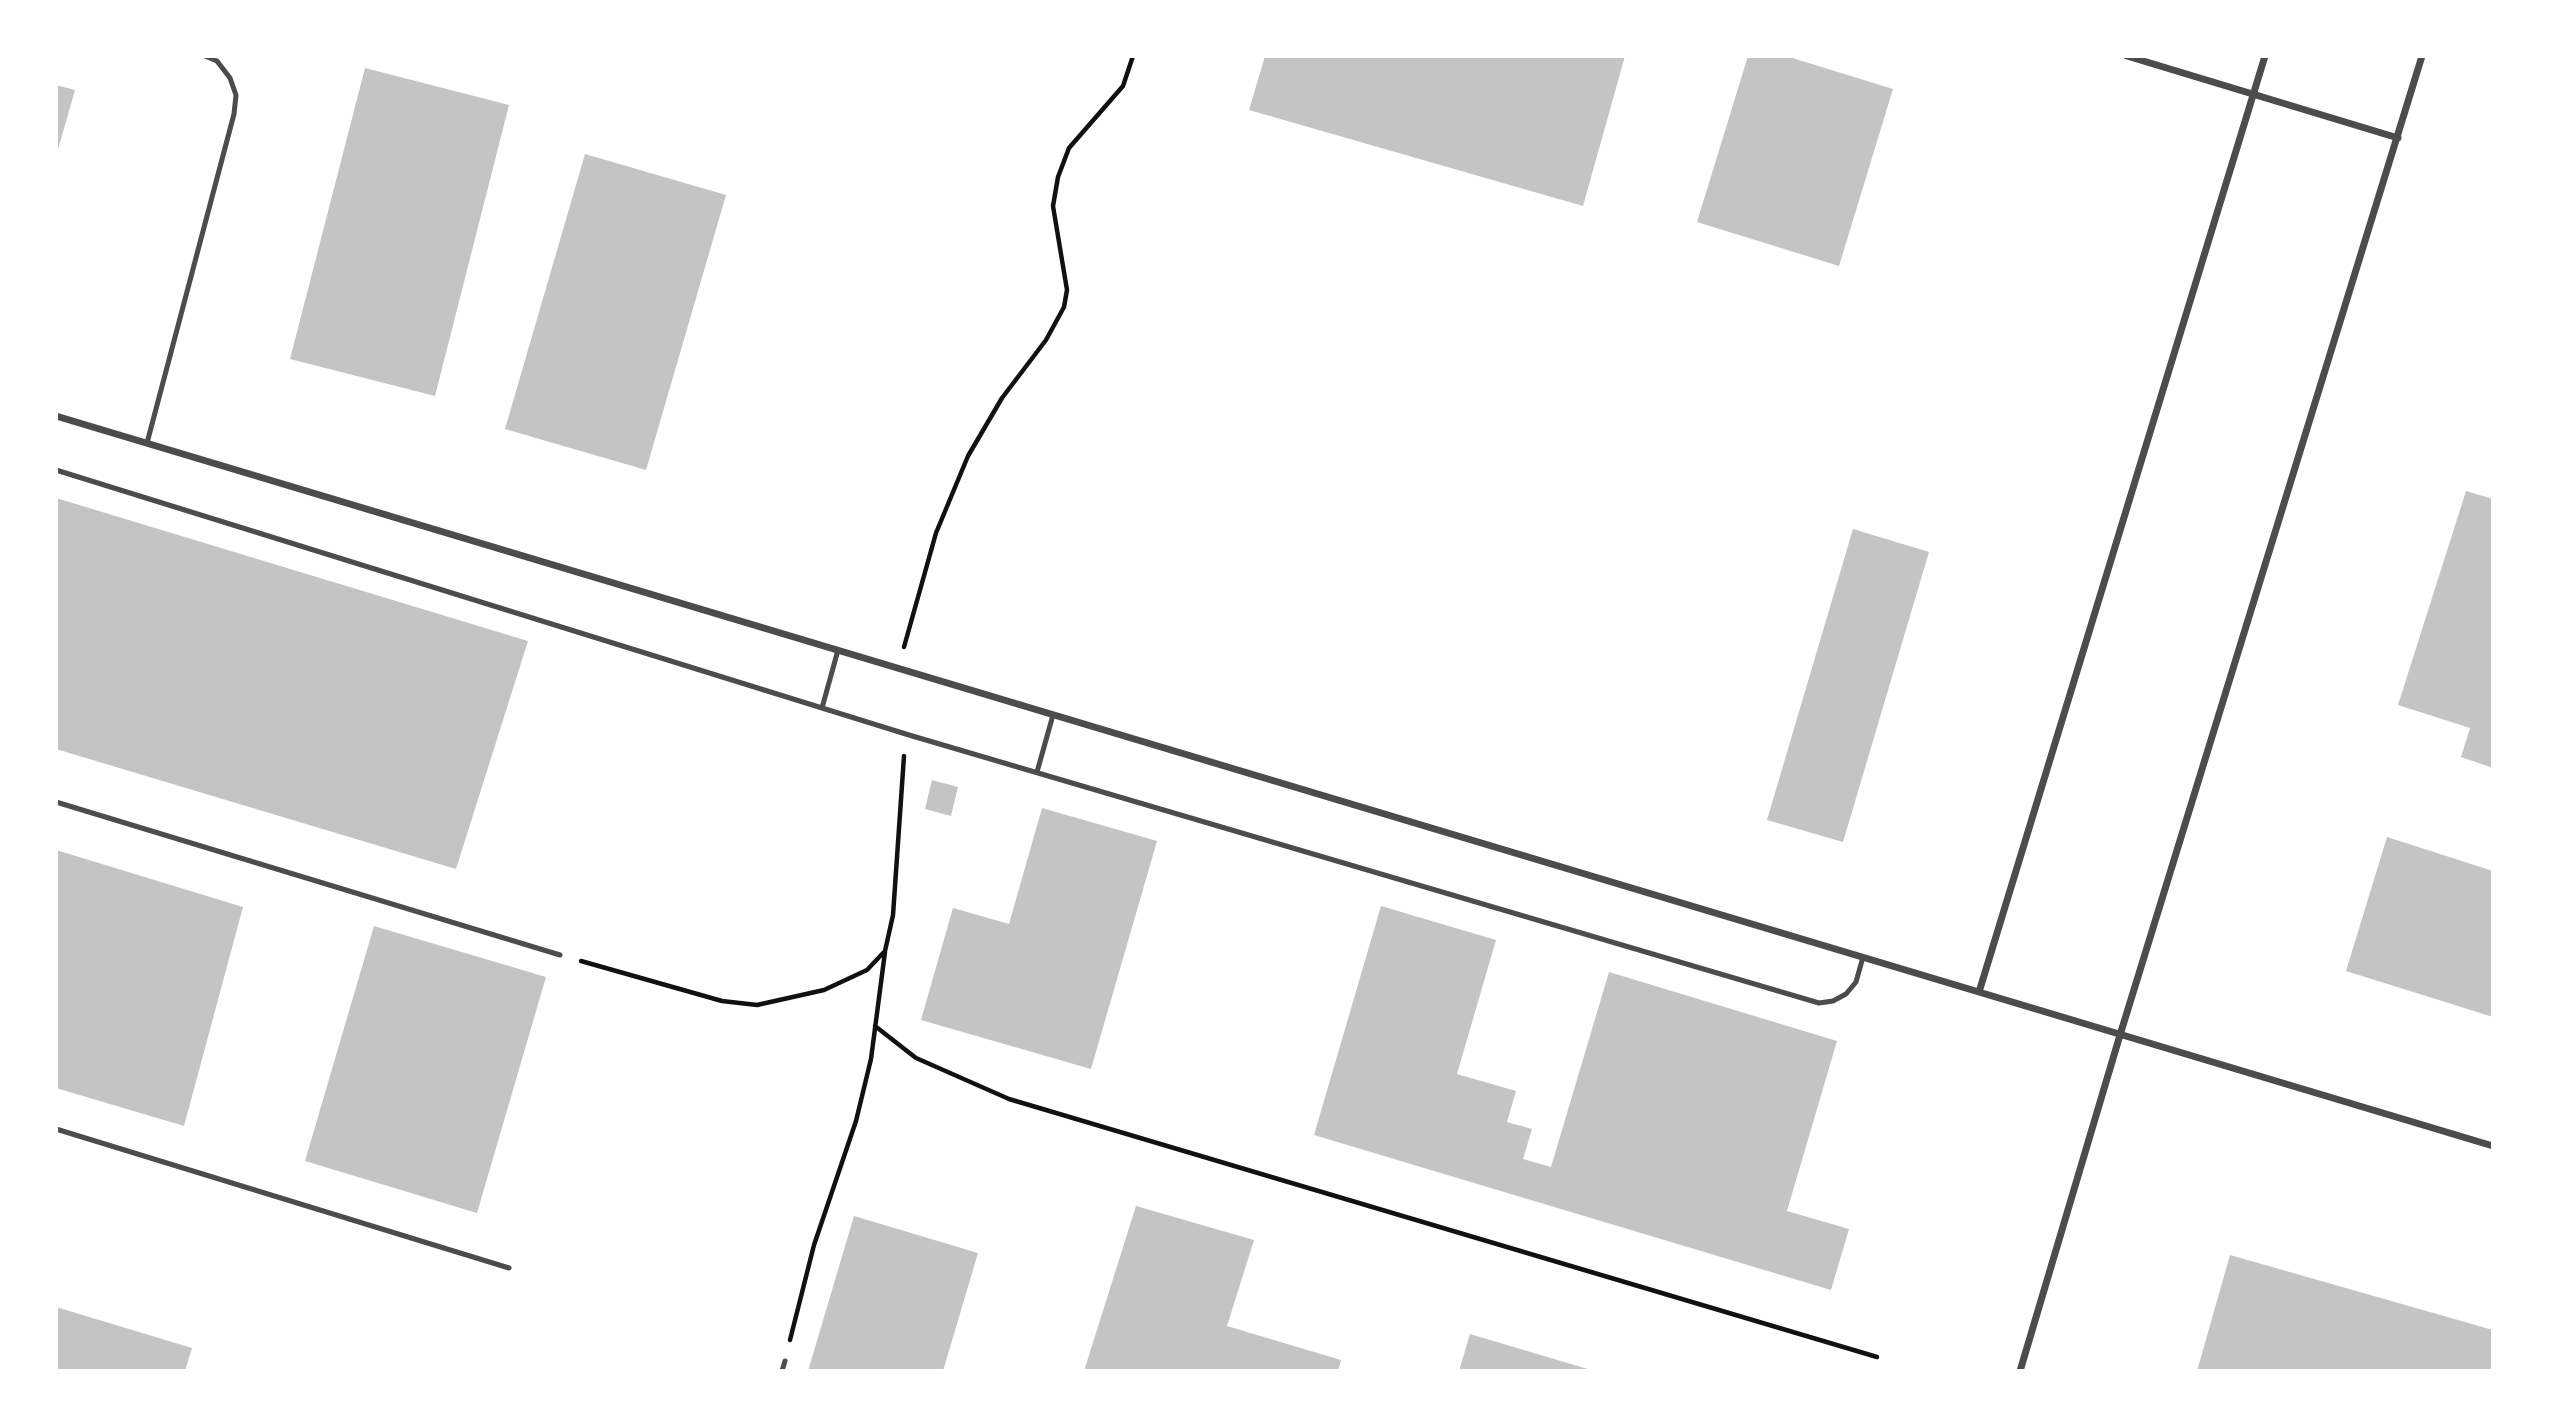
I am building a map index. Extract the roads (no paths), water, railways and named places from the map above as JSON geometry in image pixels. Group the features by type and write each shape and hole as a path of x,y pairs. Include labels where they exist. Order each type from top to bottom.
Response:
{"street":[{"path":"2127,56 2398,138"},
{"path":"1979,992 2265,56"},
{"path":"2020,1371 2120,1034 2422,56"},
{"path":"56,416 2493,1146"}],"lane":[{"path":"147,443 234,114 236,95 230,78 216,61 205,56"},
{"path":"56,470 909,735 1819,1003 1833,1001 1846,994 1856,982 1863,957"},
{"path":"822,708 838,650"},
{"path":"1037,772 1053,715"},
{"path":"56,802 560,955"},
{"path":"56,1129 509,1268"},
{"path":"782,1371 785,1361"}]}
